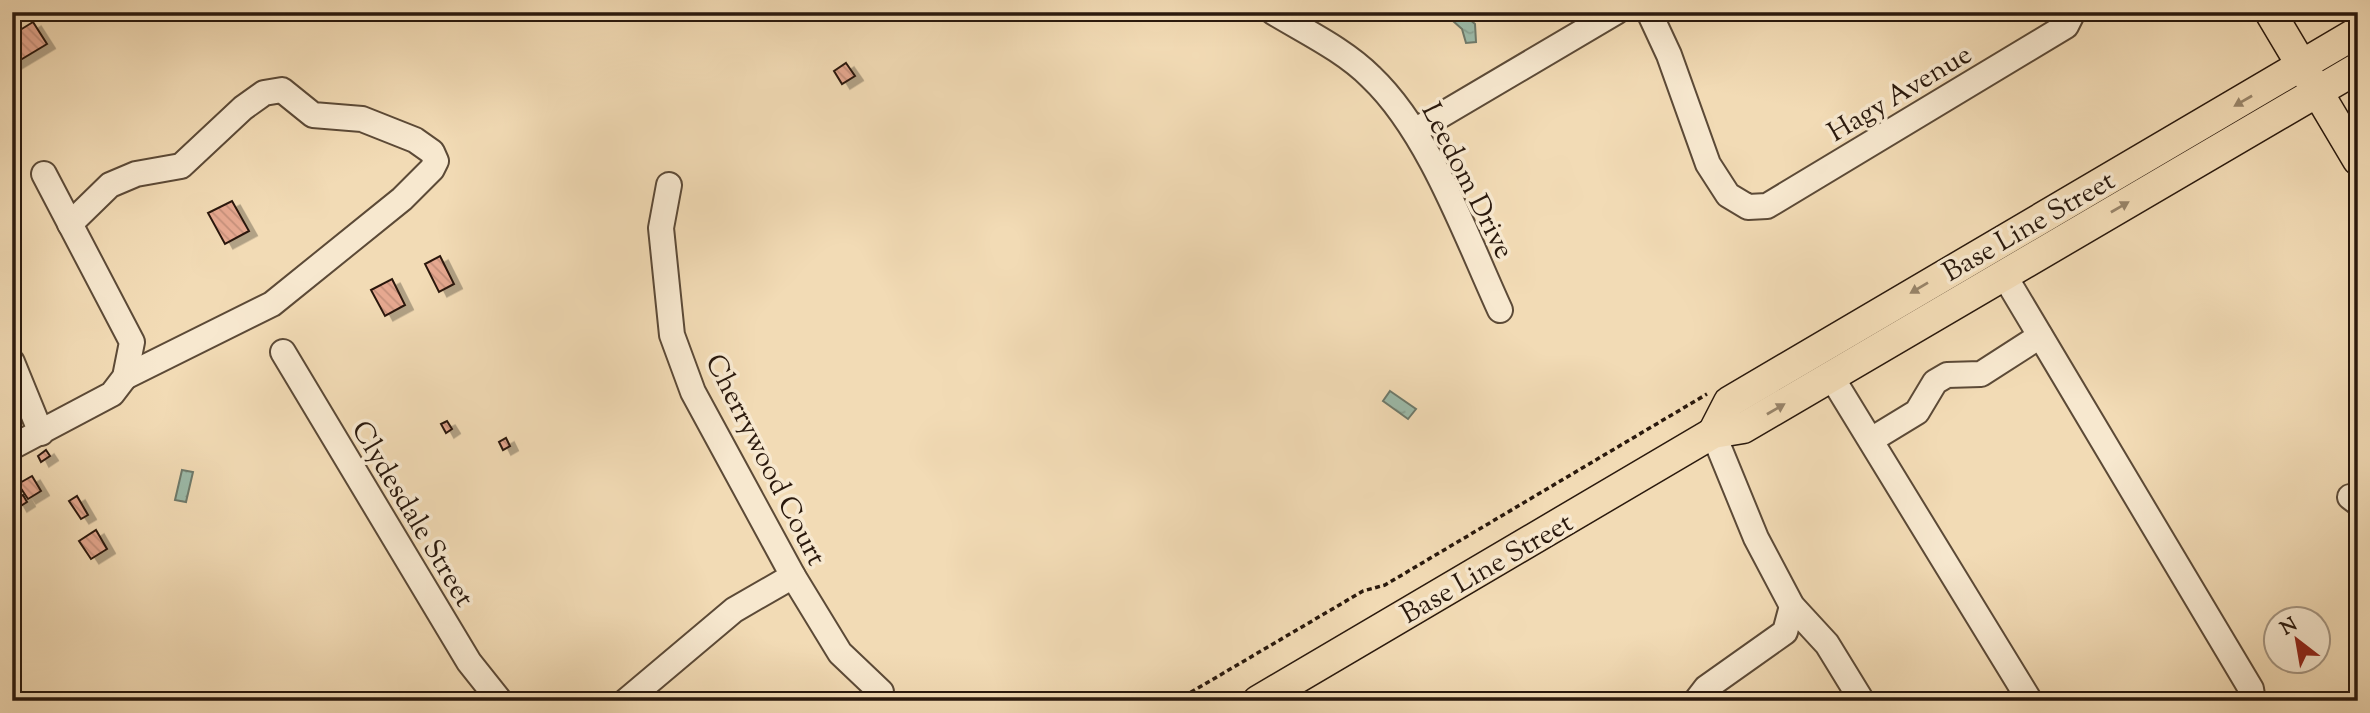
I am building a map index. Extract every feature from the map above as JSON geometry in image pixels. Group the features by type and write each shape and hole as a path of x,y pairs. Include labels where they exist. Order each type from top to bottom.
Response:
{"main road":[{"path":"2270,12 2358,160"},
{"name":"Base Line Street","path":"1713,433 1729,401 2358,32"},
{"name":"Base Line Street","path":"1258,701 1713,433 1743,428 2358,68"},
{"path":"2004,275 2004,261 2012,252 2075,211 2102,181"}],"street":[{"name":"Leedom Drive","path":"1273,12 1370,75 1416,130 1500,310"},
{"path":"1416,130 1616,12"},
{"name":"Hagy Avenue","path":"1649,12 1669,55 1709,164 1728,195 1748,207 1767,206 2066,26 2073,12"},
{"path":"70,224 110,185 136,174 181,166 243,108 264,93 282,90 313,116 362,119 415,140 432,152 436,161 402,199 272,304 125,377"},
{"path":"12,447 112,394 125,377 132,342 44,174"},
{"name":"Cherrywood Court","path":"669,185 661,228 673,335 693,392 793,576 840,653 881,692"},
{"path":"2004,275 2251,689 2253,701"},
{"path":"1871,440 1917,412 1935,382 1947,375 1981,374 2040,336"},
{"name":"Clydesdale Street","path":"283,352 469,662 500,701"},
{"path":"12,362 22,379 41,433"},
{"path":"1831,376 2030,701"},
{"path":"1713,433 1756,538 1792,606 1827,644 1862,701"},
{"path":"626,701 734,610 793,576"},
{"path":"1696,701 1706,688 1786,632 1792,606"}],"path":[{"path":"1176,701 1363,591 1385,585 1708,393"}],"water":[{"path":"1462,13 1475,24 1476,42 1466,43 1462,29 1453,21"},
{"path":"1390,391 1416,409 1408,419 1383,401"},
{"path":"182,470 193,472 186,502 175,500"}],"building":[{"path":"33,22 47,44 12,65 12,35"},
{"path":"846,63 855,76 842,84 834,71"},
{"path":"232,201 249,231 225,244 208,213"},
{"path":"440,256 454,284 439,292 425,264"},
{"path":"392,279 405,305 385,316 371,290"},
{"path":"447,421 452,429 446,433 441,424"},
{"path":"506,438 510,446 503,450 499,442"},
{"path":"46,450 50,456 41,462 38,456"},
{"path":"32,476 41,491 28,499 18,484"},
{"path":"23,495 27,502 19,507 15,500"},
{"path":"77,496 88,515 81,519 69,501"},
{"path":"96,530 107,549 91,559 79,541"}]}
